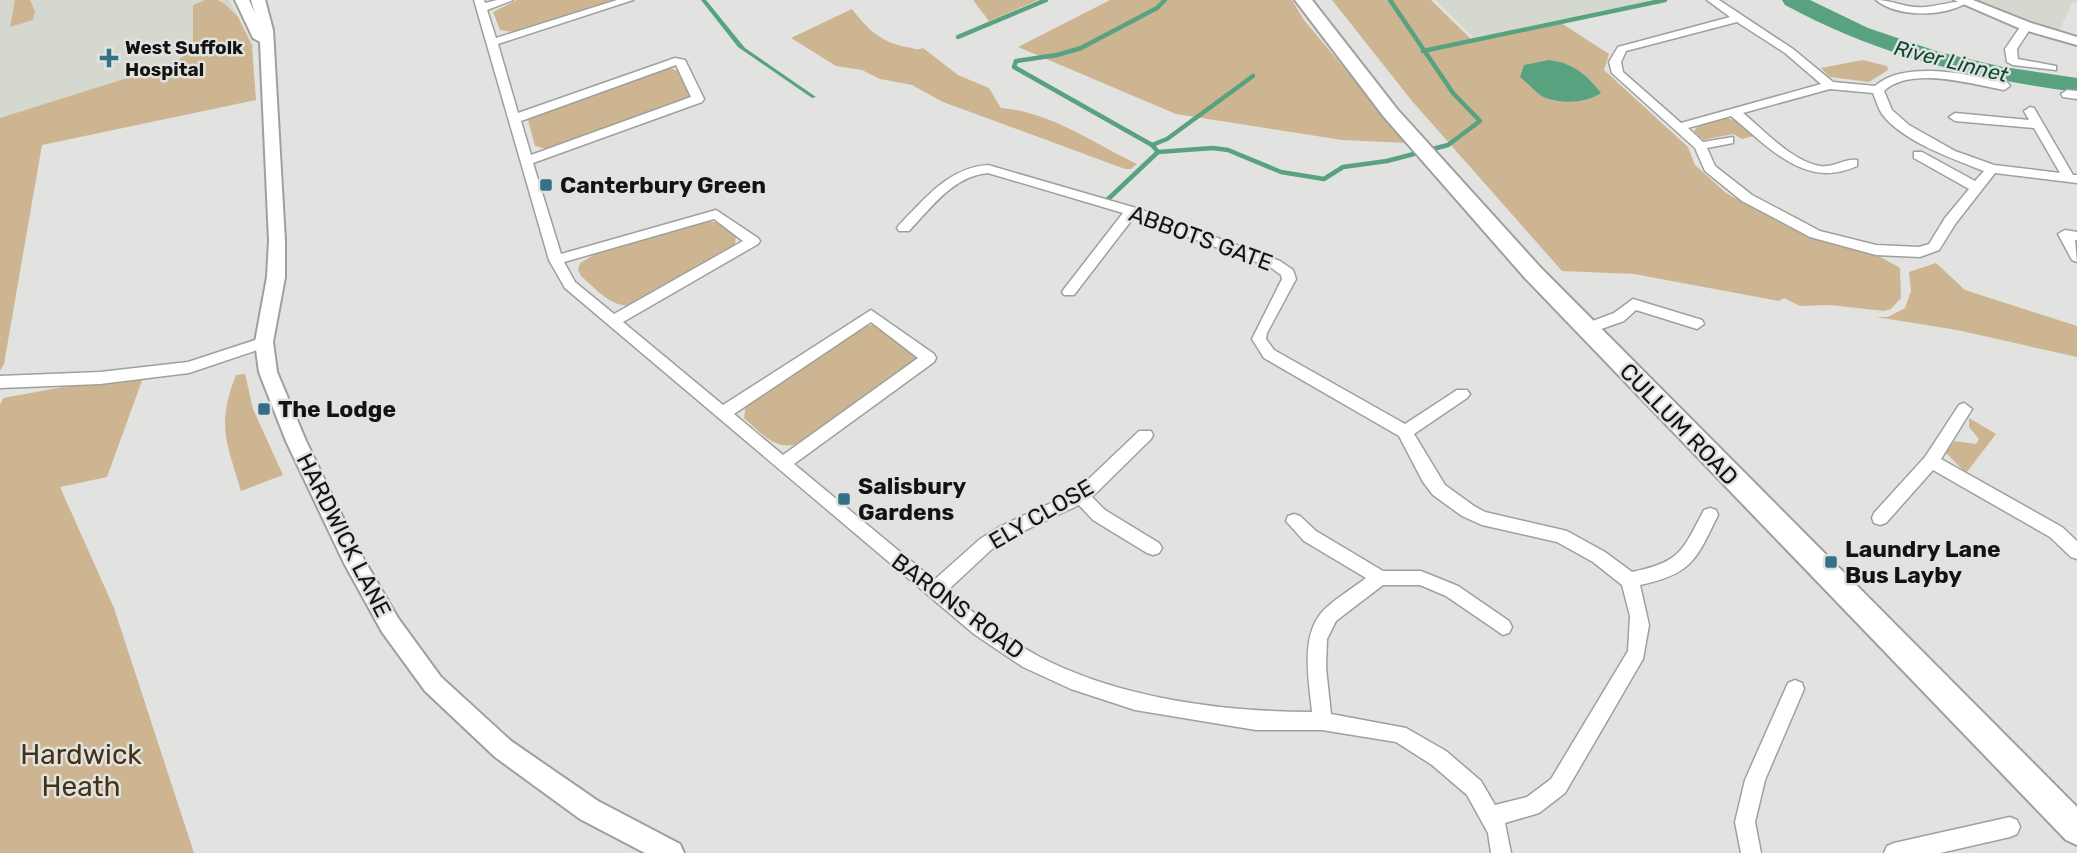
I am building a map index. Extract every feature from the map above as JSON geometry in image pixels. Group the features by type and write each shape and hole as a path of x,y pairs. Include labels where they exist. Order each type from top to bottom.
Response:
{"main road":[{"name":"CULLUM ROAD","path":"1303,0 1473,209 2077,829"}],"street":[{"name":"HARDWICK LANE","path":"242,0 256,33 265,44"},
{"name":"HARDWICK LANE","path":"258,0 266,30 277,240 276,277 264,342 268,372 291,430 351,557 390,625 433,684 503,749 589,810 671,853"},
{"path":"481,4 508,0"},
{"path":"494,42 628,0"},
{"path":"1712,0 1789,51 1830,85"},
{"path":"1881,0 1898,9 1916,13 1962,1 2026,26 2077,41"},
{"name":"BARONS ROAD","path":"481,4 556,260 570,285 934,591 980,628 1030,661 1100,690 1135,701 1193,713 1256,721 1322,721 1399,734 1439,758 1474,788 1499,831 1500,853"},
{"path":"1760,15 1642,42 1622,49 1615,62 1618,73 1700,146 1710,168 1747,198 1815,234 1876,250 1911,252 1934,247 1992,169"},
{"path":"2026,26 2011,49 2013,62 2052,68"},
{"path":"514,119 677,57 701,103 527,161"},
{"path":"1679,127 1830,85 1878,90 1890,79 1934,74 2004,86"},
{"path":"1878,90 1887,112 1910,132 1951,154 1992,169 2073,179"},
{"path":"2030,111 2073,179"},
{"path":"1735,113 1805,166 1819,170 1835,170 1853,163"},
{"path":"1955,117 2039,125"},
{"path":"1700,146 1729,140"},
{"path":"1918,155 1978,188"},
{"name":"ABBOTS GATE","path":"904,228 956,178 968,171 995,170 1130,211 1275,264 1288,273 1288,285 1260,333 1262,347 1269,354 1405,432"},
{"path":"556,260 712,211 753,241 768,248"},
{"path":"1069,292 1130,211"},
{"path":"2077,236 2065,234 2077,257"},
{"path":"613,321 753,241"},
{"path":"1587,329 1619,317 1633,304 1698,324"},
{"path":"723,413 867,310 936,362 782,464"},
{"path":"0,382 100,378 189,367 264,342"},
{"path":"1462,394 1405,432 1439,490 1482,518 1561,536 1599,557 1629,580 1639,602 1641,636 1637,653 1576,760 1558,786 1532,806 1492,816"},
{"path":"1880,518 1931,461 1964,409"},
{"name":"ELY CLOSE","path":"934,591 986,544 1007,531 1081,496 1145,435"},
{"path":"1931,461 2056,532 2077,552"},
{"path":"1081,496 1099,515 1153,548"},
{"path":"1629,580 1670,571 1687,558 1710,515"},
{"path":"1294,521 1310,536 1380,578 1421,578 1452,591 1503,627"},
{"path":"1322,721 1317,668 1318,639 1330,615 1380,578"},
{"path":"1752,853 1745,822 1755,779 1795,689"},
{"path":"1894,853 2010,827"}],"shaded area":[{"name":"West Suffolk Hospital","path":"0,0 229,0 255,47 0,129"},
{"path":"701,0 706,0 745,48 816,97 812,98 738,47"},
{"path":"1435,0 1652,0 1474,38"},
{"path":"1975,0 2077,0 2077,3 2072,3 2059,31"},
{"path":"1549,60 1578,70 1601,93 1574,102 1552,100 1536,92 1520,77 1524,65"}],"green space":[{"path":"15,0 30,0 35,11 33,20 10,27"},
{"path":"205,0 218,0 238,17 252,46 256,100 42,145 4,364 0,371 0,118 179,60 193,45 193,5"},
{"path":"517,0 616,0 513,32 500,30 493,12"},
{"path":"973,0 1038,0 989,21"},
{"path":"1110,0 1292,0 1304,20 1407,143 1342,140 1176,114 1018,47"},
{"path":"1332,0 1431,0 1473,41 1561,23 1609,54 1604,70 1688,147 1695,165 1726,193 1786,226 1870,251 1900,268 1901,298 1891,309 1884,311 1829,305 1800,306 1784,298 1779,301 1634,274 1562,271 1412,101"},
{"path":"852,9 869,29 883,38 898,45 923,48 958,75 989,88 1001,108 1037,115 1054,122 1137,164 1131,169 1125,169 943,102 912,85 880,79 862,70 836,66 791,38"},
{"path":"1863,60 1887,66 1888,70 1869,82 1830,77 1821,68"},
{"path":"671,68 677,71 690,94 689,98 555,148 535,146 528,120 534,115"},
{"path":"1725,118 1739,121 1757,135 1742,139 1733,134 1703,140 1694,131 1698,126"},
{"path":"708,221 722,223 736,235 735,245 631,305 617,304 610,300 581,276 578,270 580,263 597,253"},
{"path":"1936,263 1965,290 2077,326 2077,357 1957,330 1876,317 1888,317 1905,308 1911,291 1909,272"},
{"path":"875,324 918,357 915,364 794,445 786,446 773,442 744,418 746,404 863,327"},
{"path":"245,374 253,409 283,475 241,491 228,446 225,421 226,407 236,375"},
{"name":"Hardwick Heath","path":"143,378 107,477 60,487 114,608 194,853 0,853 0,405 3,398 63,387"},
{"path":"1969,418 1996,434 1966,473 1945,452 1955,441 1976,444 1979,439 1969,427"}],"waterway":[{"path":"958,37 1046,0"},
{"path":"1152,145 1014,67 1016,61 1057,55 1081,48 1157,8 1165,0"},
{"path":"1390,0 1424,51"},
{"path":"1424,51 1665,0"},
{"name":"River Linnet","path":"1793,0 1860,33 1930,57 1966,67 2077,85"},
{"path":"1158,152 1213,148 1228,150 1281,172 1324,179 1343,167 1387,161 1448,145 1480,121 1453,93 1424,51"},
{"path":"1152,145 1167,139 1253,76"},
{"path":"1152,145 1158,152"},
{"path":"1105,202 1158,152"}],"place":[{"name":"West Suffolk Hospital","path":"109,58"},
{"name":"Canterbury Green","path":"546,185"},
{"name":"The Lodge","path":"264,409"},
{"name":"Salisbury Gardens","path":"844,499"},
{"name":"Laundry Lane Bus Layby","path":"1831,562"}]}
